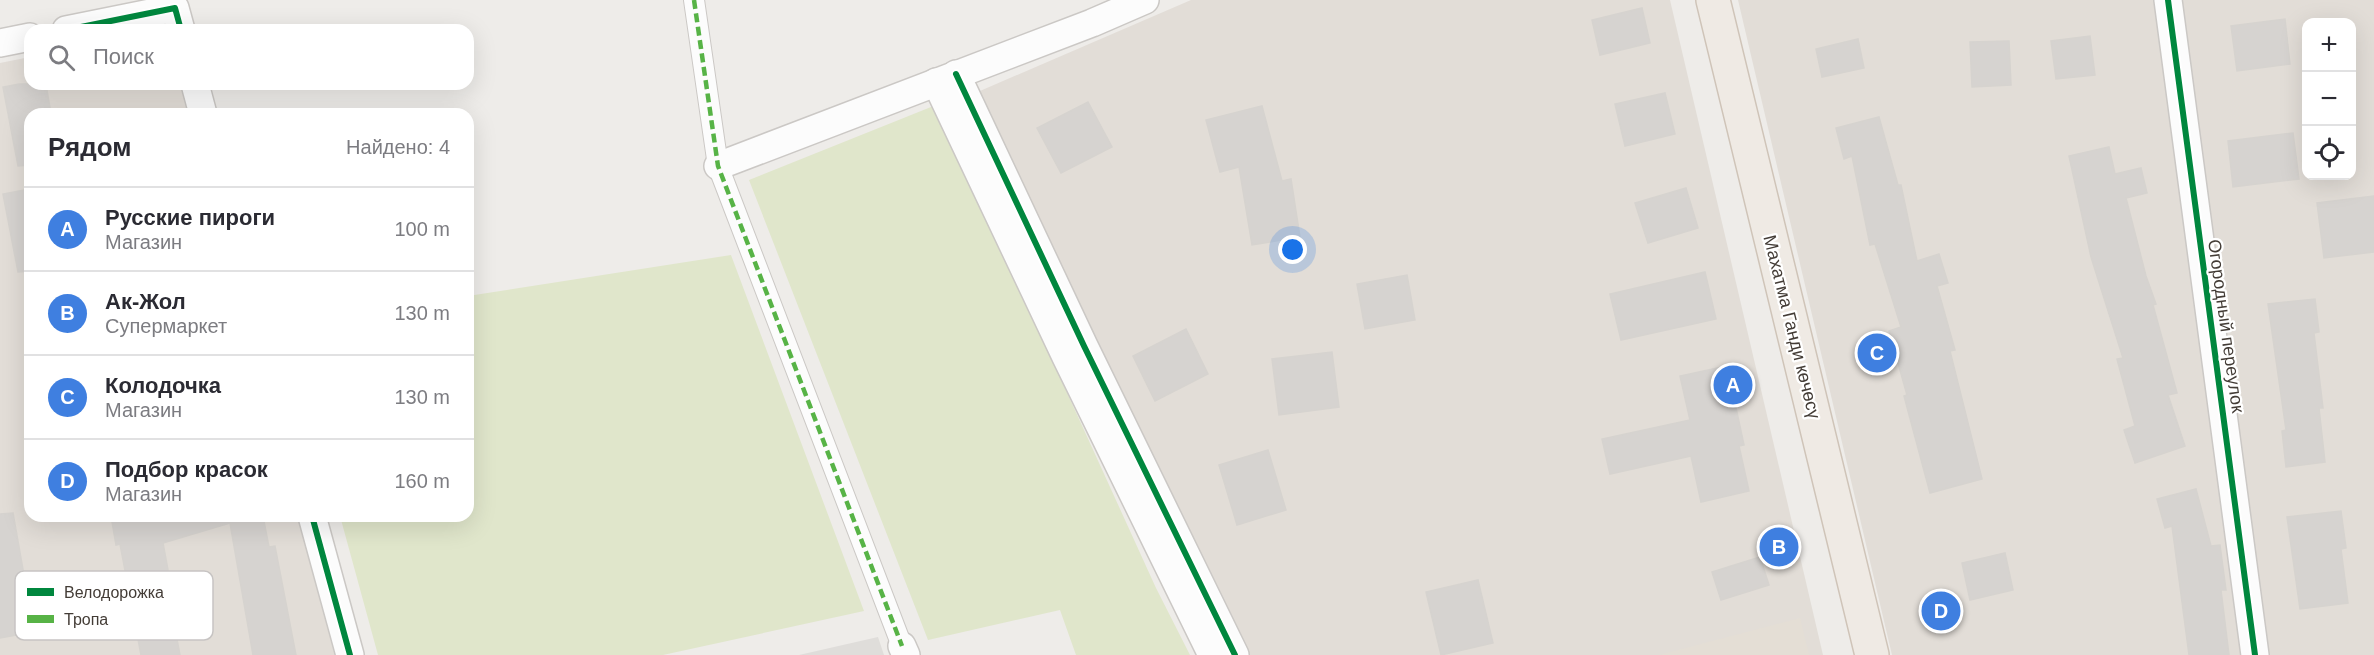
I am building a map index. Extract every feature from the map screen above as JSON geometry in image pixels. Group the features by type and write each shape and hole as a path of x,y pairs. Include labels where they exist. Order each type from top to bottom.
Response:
{"main road":[{"name":"Махатма Ганди көчөсү","path":"1720,2 1872,655"}],"street":[{"path":"694,0 718,166 904,651"},
{"path":"718,166 1092,23 1144,0"},
{"name":"Огородный переулок","path":"2168,0 2255,655"},
{"path":"127,24 178,19"},
{"path":"0,44 24,38"},
{"path":"946,78 1066,357 1212,655"},
{"path":"946,78 1089,356 1236,655"},
{"path":"197,90 201,108"},
{"path":"314,522 350,655"}],"shaded area":[{"path":"1191,0 1670,0 1823,655 1245,655 973,94"},
{"path":"1738,0 2374,0 2374,655 1892,655"},
{"path":"24,58 24,90 183,90 187,108 24,108 24,522 301,522 336,655 0,655 0,63"},
{"path":"1800,618 1809,655 1659,655"},
{"path":"878,637 884,655 799,655"}],"green space":[{"path":"936,105 1156,588 1190,655 1076,655 1060,610 928,640 749,180"},
{"path":"731,255 864,611 663,655 378,655 342,522 474,522 474,295"}],"building":[{"path":"1642,8 1650,43 1600,55 1592,20"},
{"path":"2285,19 2290,64 2237,71 2231,26"},
{"path":"2090,36 2095,75 2056,79 2051,41"},
{"path":"1858,39 1864,68 1822,77 1816,49"},
{"path":"2009,41 2011,85 1972,87 1970,42"},
{"path":"24,84 24,90 47,90 50,108 24,108 24,166 18,166 3,87"},
{"path":"1665,93 1675,134 1625,146 1615,104"},
{"path":"1088,102 1112,147 1061,173 1037,128"},
{"path":"1262,106 1282,181 1291,179 1300,237 1252,245 1239,167 1220,172 1206,120"},
{"path":"1879,117 1898,185 1901,185 1917,261 1939,254 1948,283 1937,286 1955,350 1950,351 1982,479 1930,493 1889,331 1901,327 1875,244 1870,245 1852,156 1844,159 1836,128"},
{"path":"2293,133 2299,179 2233,187 2228,141"},
{"path":"2109,147 2115,174 2141,168 2147,193 2126,198 2146,276 2156,304 2153,305 2177,393 2168,395 2185,446 2135,463 2124,430 2135,426 2117,359 2123,358 2091,257 2069,156"},
{"path":"1686,188 1698,228 1648,243 1635,203"},
{"path":"24,190 24,272 18,272 3,194"},
{"path":"2374,196 2374,252 2324,258 2317,203"},
{"path":"1705,272 1716,319 1621,340 1610,294"},
{"path":"1407,275 1415,320 1365,329 1357,284"},
{"path":"2315,299 2319,332 2314,333 2323,408 2319,408 2325,462 2286,467 2282,431 2286,430 2268,304"},
{"path":"1186,329 1208,374 1155,401 1133,356"},
{"path":"1332,352 1339,407 1279,415 1272,359"},
{"path":"1727,366 1744,445 1739,446 1749,491 1701,502 1691,456 1610,474 1602,439 1690,420 1680,376"},
{"path":"1268,450 1286,510 1237,525 1219,465"},
{"path":"2196,489 2211,546 2220,545 2226,590 2221,590 2229,655 2189,655 2172,526 2165,528 2157,499"},
{"path":"2341,511 2346,548 2341,549 2348,603 2300,609 2287,517"},
{"path":"13,513 23,571 15,571 15,635 0,638 0,514"},
{"path":"112,522 264,522 269,547 275,546 296,655 253,655 230,523 163,543 168,571 125,571 120,544 116,545"},
{"path":"2005,553 2013,590 1970,600 1962,563"},
{"path":"1760,557 1769,585 1721,600 1712,572"},
{"path":"1478,580 1493,643 1441,655 1426,592"},
{"path":"138,640 177,640 180,655 141,655"}],"marked path":[{"path":"694,0 718,166 902,646"}],"cycle path":[{"path":"2168,0 2255,655"},
{"path":"96,24 175,8 179,24"},
{"path":"956,74 1084,346 1235,655"},
{"path":"314,522 350,655"}],"place":[{"name":"Колодочка","path":"1877,353"},
{"name":"Русские пироги","path":"1733,385"},
{"name":"Ак-Жол","path":"1779,547"},
{"name":"Подбор красок","path":"1941,611"}]}
